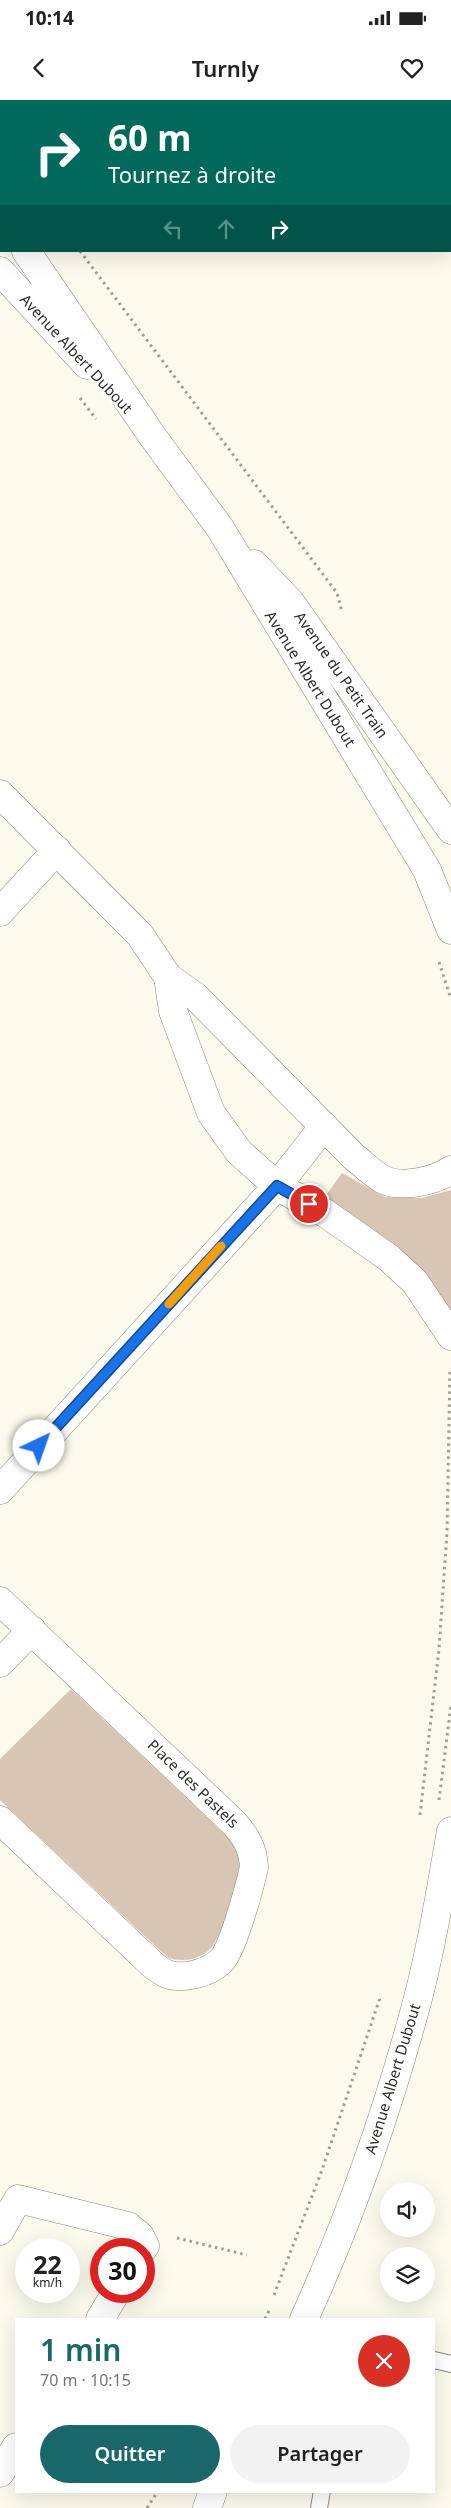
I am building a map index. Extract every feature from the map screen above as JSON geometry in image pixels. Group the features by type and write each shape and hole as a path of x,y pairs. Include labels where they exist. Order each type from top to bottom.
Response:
{"street":[{"name":"Avenue Albert Dubout","path":"27,252 153,437 220,528 427,870 451,930"},
{"name":"Avenue Albert Dubout","path":"0,271 153,437"},
{"name":"Avenue du Petit Train","path":"220,528 291,603 451,830"},
{"path":"0,794 140,935 168,977 196,997 354,1156 383,1179 404,1183 418,1182 445,1174 451,1170"},
{"path":"0,912 57,850"},
{"path":"168,977 173,1011 211,1113 239,1152 277,1186 325,1213 389,1258 415,1282 450,1334"},
{"path":"0,1490 277,1186 324,1126"},
{"name":"Place des Pastels","path":"0,1601 234,1823 247,1838 254,1854 254,1867 229,1947 222,1961 194,1975 179,1976 167,1974 154,1966 0,1820"},
{"path":"0,1663 32,1630"},
{"name":"Avenue Albert Dubout","path":"304,2318 341,2234 383,2117 417,2001 451,1831"},
{"path":"0,2231 18,2199 137,2237"},
{"path":"101,2318 110,2303"},
{"path":"0,2473 15,2449"},
{"path":"208,2508 212,2493"}],"lane":[{"path":"435,2360 451,2364"},
{"path":"319,2508 322,2493"}],"path":[{"path":"81,252 337,593 344,621"},
{"path":"419,1820 439,1649 447,1532 450,1334"},
{"path":"265,2318 322,2170 384,1985"},
{"path":"137,2237 247,2255"},
{"path":"147,2508 157,2493"}],"shaded area":[{"path":"342,1173 385,1197 422,1198 451,1190 451,1316 324,1198"},
{"path":"71,1689 237,1846 241,1873 231,1905 213,1946 199,1956 184,1960 168,1958 0,1800 0,1759"}],"slow traffic":[{"path":"169,1304 221,1246"}],"route":[{"path":"39,1446 262,1200 277,1186 309,1204"}]}
